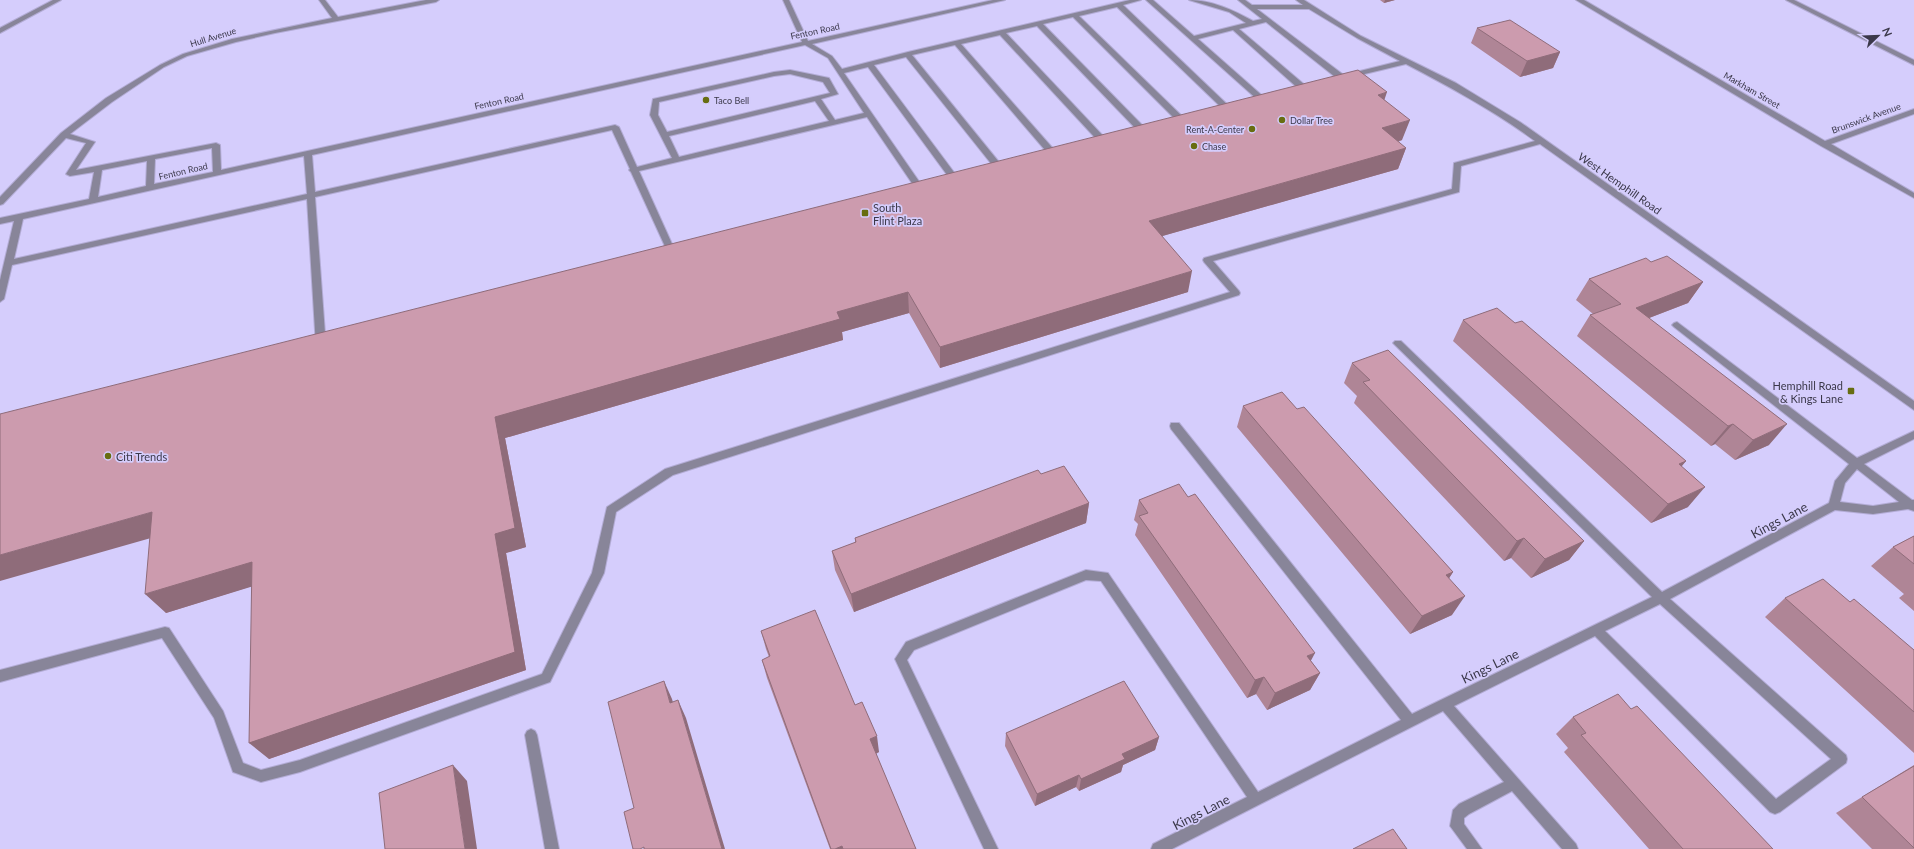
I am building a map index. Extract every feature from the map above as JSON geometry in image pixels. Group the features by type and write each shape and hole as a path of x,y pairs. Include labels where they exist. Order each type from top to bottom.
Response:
{"street":[{"path":"0,31 58,0"},
{"path":"322,0 336,19"},
{"name":"Hull Avenue","path":"0,202 64,135 109,100 162,66 185,55 234,40 436,0"},
{"path":"786,0 806,43 830,57 921,190"},
{"name":"Fenton Road","path":"0,221 1002,0"},
{"path":"840,72 908,54 1138,0"},
{"path":"1149,0 1262,99"},
{"path":"1192,0 1231,11 1252,24"},
{"path":"1241,0 1342,78"},
{"name":"West Hemphill Road","path":"1299,0 1359,37 1484,103 1542,141 1914,406"},
{"name":"Markham Street","path":"1580,0 1914,196"},
{"path":"1789,0 1914,63"},
{"path":"1119,5 1227,108"},
{"path":"1250,7 1309,7"},
{"path":"1075,15 1182,121"},
{"path":"1193,38 1267,20"},
{"path":"1038,23 1143,131"},
{"path":"1234,28 1303,88"},
{"path":"1001,32 1103,142"},
{"path":"957,43 1054,155"},
{"path":"908,54 1000,169"},
{"path":"1329,81 1407,61"},
{"path":"870,64 956,181"},
{"path":"665,135 834,94 826,80 790,72 713,87 656,101 654,115 677,160"},
{"path":"817,99 834,123"},
{"name":"Brunswick Avenue","path":"1824,144 1914,111"},
{"path":"633,170 869,114"},
{"path":"8,264 311,194 615,127 633,170 673,255"},
{"path":"64,135 91,142 70,174 216,145 217,173"},
{"path":"0,676 165,632 219,715 238,768 262,776 308,763 546,678 598,573 611,510 669,472 1236,293 1207,260 1456,190 1457,165 1542,141"},
{"path":"308,153 321,349"},
{"path":"150,188 151,158"},
{"path":"93,201 98,169"},
{"path":"0,299 19,217"},
{"path":"1677,325 1913,505"},
{"path":"1398,343 1661,598 1841,760 1775,807 1596,630"},
{"path":"1175,426 1410,722"},
{"path":"1913,505 1874,510 1834,506 1840,480 1856,463 1914,435"},
{"name":"Kings Lane","path":"1158,849 1445,704 1661,598 1834,506"},
{"path":"991,849 901,659 910,646 1086,575 1104,576 1256,800"},
{"path":"1445,704 1571,849"},
{"path":"531,735 552,849"},
{"path":"1475,849 1457,826 1458,815 1464,809 1515,783"}],"building":[{"path":"1510,20 1560,52 1527,61 1477,28"},
{"path":"1358,70 1387,92 1378,95 1410,120 1382,128 1406,148 1149,221 1192,271 940,347 908,292 837,312 840,319 495,417 515,528 495,534 515,652 249,743 252,562 145,594 152,512 0,555 0,414"},
{"path":"1667,256 1703,282 1636,308 1787,424 1753,440 1733,424 1728,426 1590,315 1621,304 1589,279 1646,258 1651,262"},
{"path":"1497,308 1515,323 1522,321 1686,461 1679,464 1705,487 1668,504 1463,320"},
{"path":"1388,350 1584,541 1545,559 1524,538 1517,541 1363,382 1370,380 1352,363"},
{"path":"1282,392 1297,409 1304,407 1453,572 1446,575 1465,596 1422,616 1243,406"},
{"path":"1064,466 1089,503 851,594 832,551 856,542 855,538 1038,470 1041,474"},
{"path":"1179,484 1188,497 1195,494 1315,653 1307,656 1320,673 1275,693 1264,677 1255,680 1139,516 1148,513 1139,500"},
{"path":"1914,536 1914,564 1893,547"},
{"path":"1823,579 1850,602 1854,599 1914,650 1914,712 1785,598"},
{"path":"815,610 855,705 862,702 877,736 870,739 916,849 843,849 842,846 831,849 762,660 770,656 761,631"},
{"path":"664,681 670,703 678,700 722,849 644,849 644,847 640,849 633,849 624,812 634,808 608,702"},
{"path":"1124,681 1159,737 1122,754 1125,759 1081,779 1079,775 1037,794 1006,733"},
{"path":"1618,694 1631,709 1637,706 1773,849 1683,849 1581,735 1586,733 1573,717"},
{"path":"453,765 465,849 385,849 379,793"},
{"path":"1914,766 1914,848 1862,797"},
{"path":"1393,829 1407,849 1353,849"}],"place":[{"name":"Taco Bell","path":"706,100"},
{"name":"Dollar Tree","path":"1282,120"},
{"name":"Rent-A-Center","path":"1252,129"},
{"name":"Chase","path":"1194,146"},
{"name":"South Flint Plaza","path":"865,213"},
{"name":"Hemphill Road & Kings Lane","path":"1851,391"},
{"name":"Citi Trends","path":"108,456"}]}
